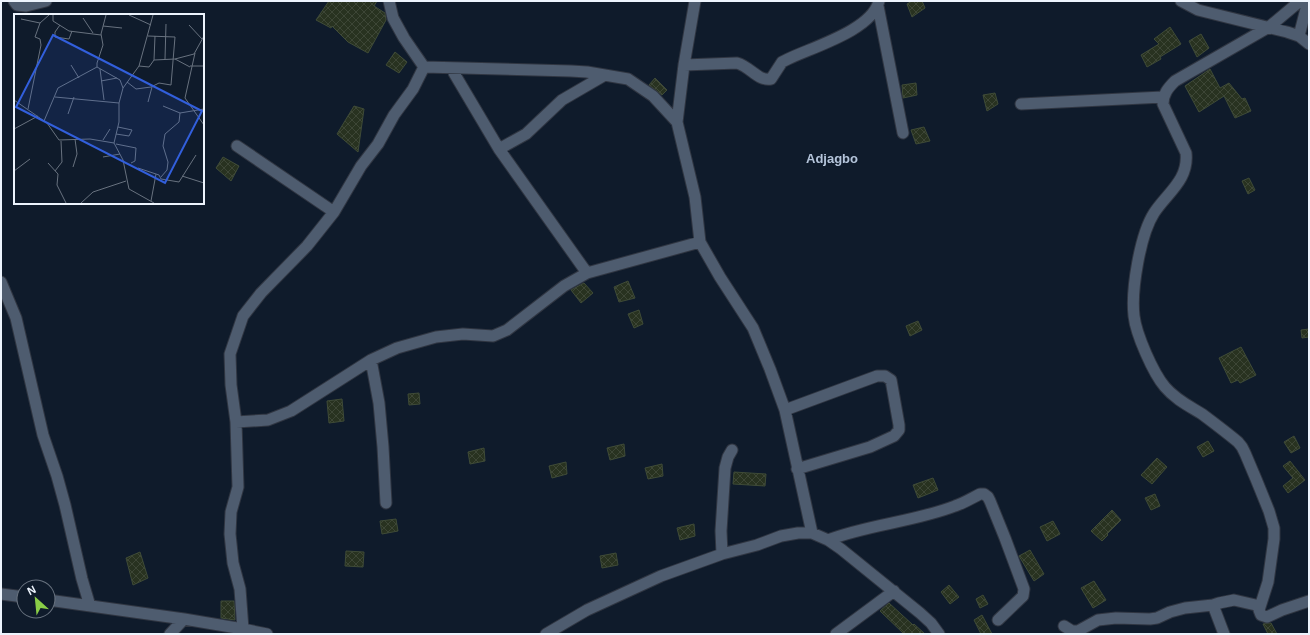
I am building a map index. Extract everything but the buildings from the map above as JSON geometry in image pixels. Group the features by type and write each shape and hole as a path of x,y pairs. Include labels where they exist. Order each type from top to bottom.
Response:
{"street":[{"path":"14,1 18,5 26,6 46,1"},
{"path":"390,1 393,18 404,38 424,67"},
{"path":"695,1 684,65 677,122 695,197 700,242 720,277 753,328 770,369 785,410 812,533"},
{"path":"1181,1 1198,10 1269,27 1299,36 1309,44"},
{"path":"1300,1 1269,27 1175,81 1163,97 1163,104 1186,153 1187,162 1178,184 1154,213 1146,229 1141,248 1134,295 1135,318 1145,351 1165,387 1181,401 1230,436 1242,447 1269,511 1274,528 1274,538 1268,582 1260,606 1261,615 1267,617 1282,610 1309,601"},
{"path":"1299,36 1308,1"},
{"path":"684,65 737,63 745,66 760,78 765,80 771,79 782,62 806,50 838,38 855,28 872,15 878,4"},
{"path":"878,4 903,133"},
{"path":"424,67 571,71 588,72 628,79 653,96 677,122"},
{"path":"243,629 240,589 233,563 230,534 231,512 238,486 236,422 231,385 230,354 243,316 261,293 307,246 334,212 361,166 378,144 394,115 413,89 424,67"},
{"path":"451,68 499,149 587,273"},
{"path":"499,149 526,134 562,100 605,75"},
{"path":"1021,104 1163,97"},
{"path":"237,146 334,212"},
{"path":"236,422 268,420 291,411 371,360 397,348 436,337 463,334 493,336 507,330 564,286 587,273 700,242"},
{"path":"1,282 18,323 43,435 65,504 82,579 90,606"},
{"path":"371,360 379,403 386,503"},
{"path":"785,410 877,376 885,376 891,380 899,425 899,430 894,436 870,447 797,469"},
{"path":"722,554 721,531 725,468 732,450"},
{"path":"828,540 843,534 873,526 931,514 956,506 980,494 984,494 990,501 1024,589 1023,596 998,620"},
{"path":"546,634 587,610 661,576 722,554 757,545 781,536 798,533 812,533 828,540 931,623 939,634"},
{"path":"836,634 894,592"},
{"path":"1,594 16,596"},
{"path":"1064,626 1072,631 1078,631 1098,620 1150,620 1185,608 1213,606 1219,603 1234,600 1260,606"},
{"path":"56,601 184,619 267,634"},
{"path":"1213,606 1224,634"},
{"path":"170,634 184,619"}],"district":[{"name":"Adjagbo","path":"832,158"}]}
